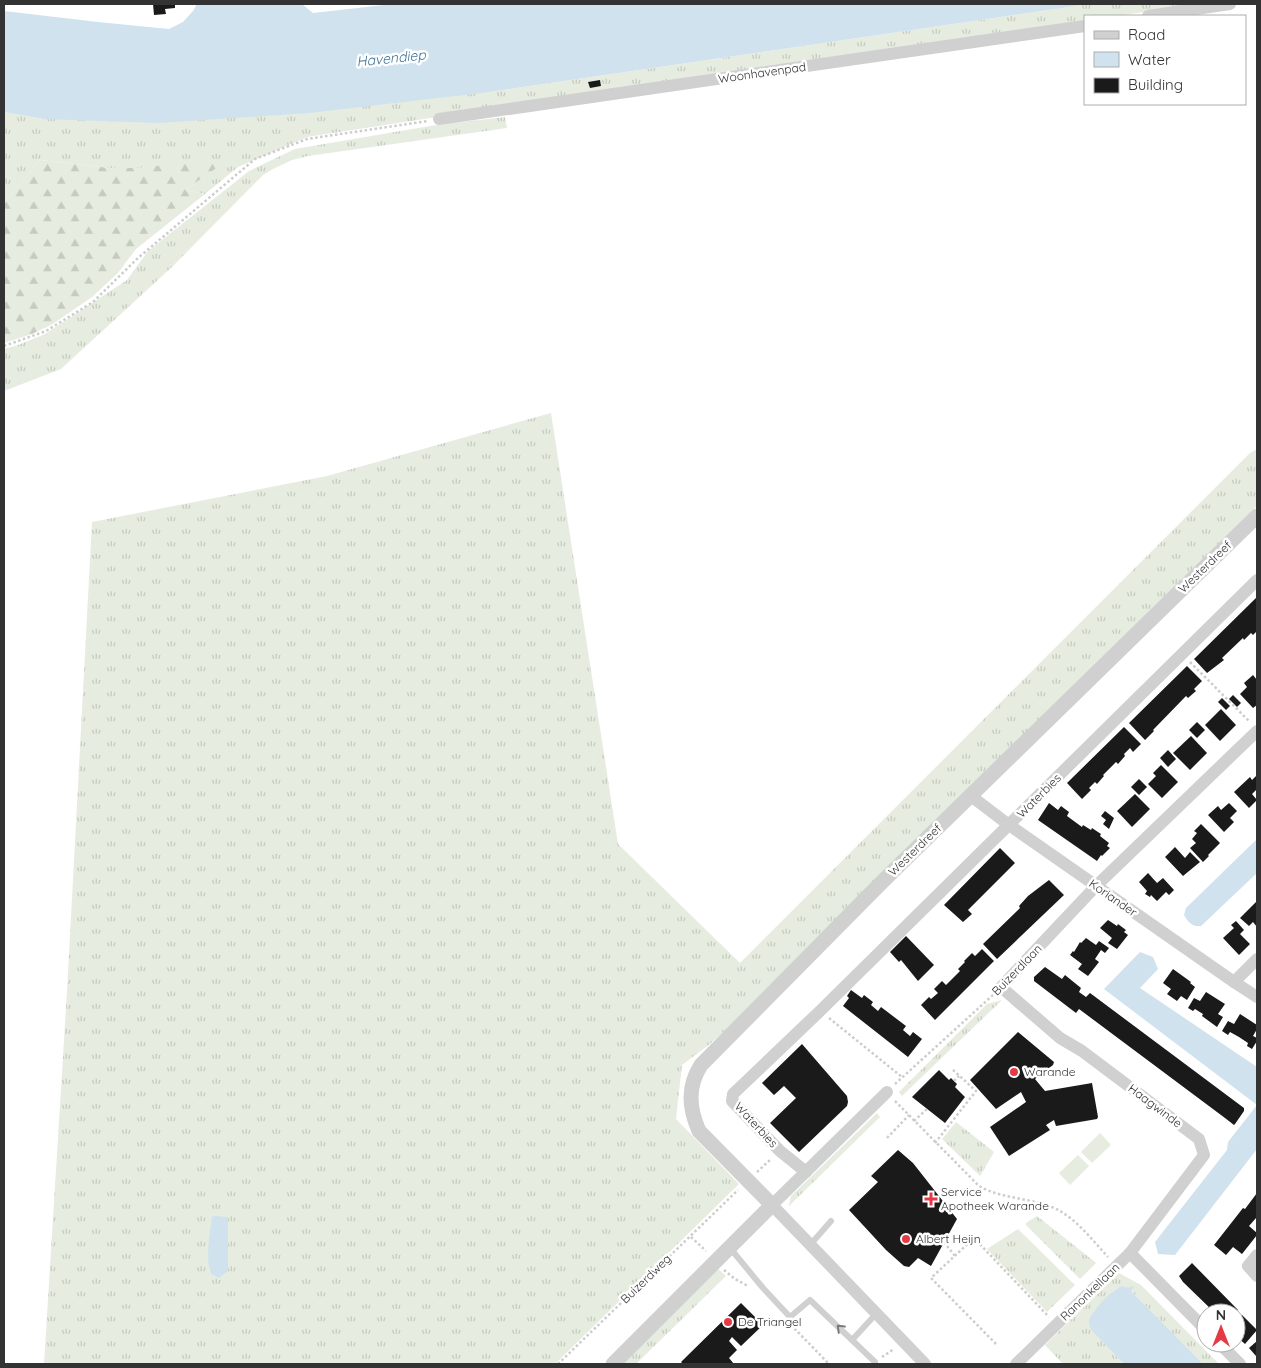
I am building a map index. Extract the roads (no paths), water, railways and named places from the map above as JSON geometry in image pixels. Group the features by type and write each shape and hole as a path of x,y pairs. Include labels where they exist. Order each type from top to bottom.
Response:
{"street":[{"path":"1155,15 1230,4"},
{"name":"Woonhavenpad","path":"439,119 1084,26"},
{"name":"Westerdreef","path":"772,1205 699,1131 691,1105 692,1082 707,1056 882,882 1257,516"},
{"name":"Waterbies","path":"806,1172 780,1151 732,1101 733,1094 820,1011 1257,580"},
{"name":"Buizerdlaan","path":"1001,987 1096,886 1254,727"},
{"name":"Koriander","path":"971,796 1096,886 1257,996"},
{"path":"1234,982 1257,959"},
{"name":"Haagwinde","path":"1001,987 1060,1038 1082,1051 1199,1139 1204,1155 1130,1254"},
{"path":"613,1364 887,1092"},
{"path":"772,1205 925,1364"},
{"name":"Ranonkellaan","path":"1016,1364 1130,1254 1196,1320"},
{"path":"1257,1255 1248,1266 1257,1276"},
{"path":"1229,1353 1240,1364"}],"lane":[{"path":"810,1245 831,1221"},
{"path":"730,1248 790,1318 810,1300 875,1362"},
{"path":"852,1340 876,1314"}],"water":[{"name":"Havendiep","path":"197,4 302,4 313,13 393,4 1090,4 490,92 309,113 158,123 43,119 4,112 4,11 169,29 183,22"},
{"path":"1257,839 1257,873 1201,926 1191,924 1184,915 1186,908"},
{"path":"1140,952 1153,957 1158,969 1140,988 1257,1067 1257,1105 1104,989"},
{"path":"1257,1105 1257,1149 1175,1255 1158,1254 1155,1242 1227,1150 1228,1142"},
{"path":"212,1217 228,1218 228,1271 219,1278 211,1274 208,1261"},
{"path":"1121,1286 1134,1287 1131,1291 1203,1364 1124,1364 1091,1330 1089,1323 1090,1318 1100,1305 1112,1292"}],"place":[{"name":"Warande","path":"1014,1072"},
{"name":"Service Apotheek Warande","path":"931,1199"},
{"name":"Albert Heijn","path":"906,1239"},
{"name":"De Triangel","path":"728,1322"}]}
